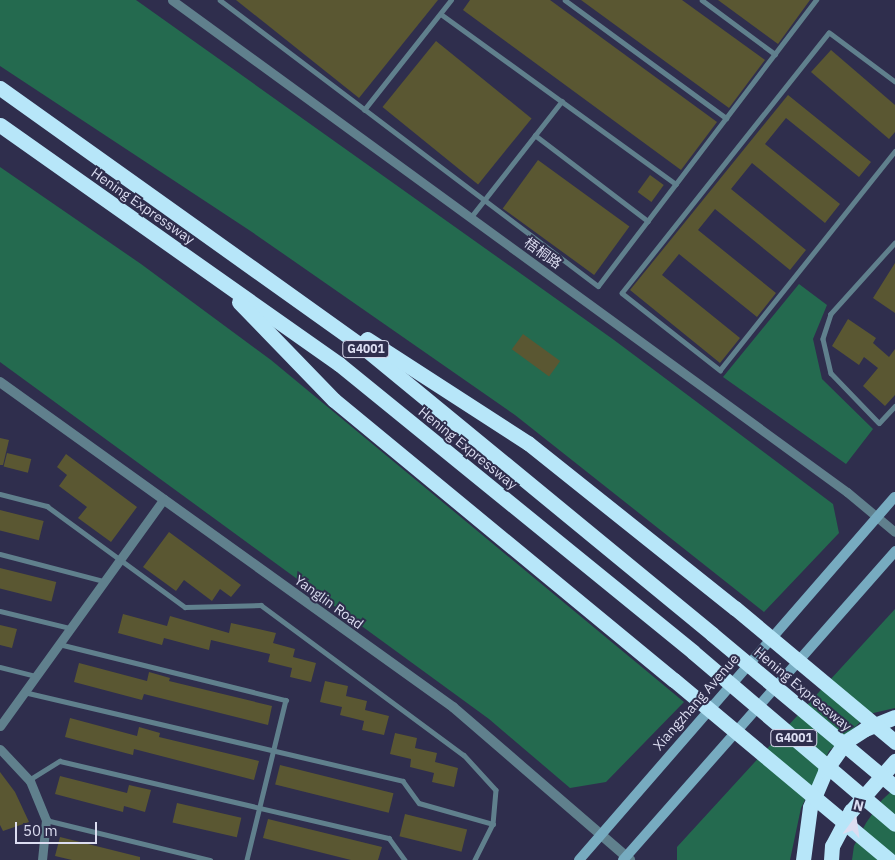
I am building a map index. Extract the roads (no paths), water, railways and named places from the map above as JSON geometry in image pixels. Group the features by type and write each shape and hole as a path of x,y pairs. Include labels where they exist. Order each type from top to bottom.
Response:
{"highway":[{"name":"Hening Expressway","path":"0,88 358,343 895,787"},
{"name":"Hening Expressway","path":"0,125 339,364 693,652 895,824"},
{"path":"234,254 528,443 735,608 895,742"},
{"path":"214,276 334,400 889,860"},
{"path":"802,860 810,807 825,771 845,742 865,729 895,717"},
{"path":"831,860 832,846 851,811 895,761"}],"main road":[{"name":"Xiangzhang Avenue","path":"579,860 598,835 895,497"},
{"path":"626,859 895,552"}],"street":[{"name":"梧桐路","path":"172,0 471,217 877,516 895,532"},
{"name":"Yanglin Road","path":"0,382 453,707 626,859"},
{"path":"0,726 164,499"},
{"path":"0,749 29,780 46,820 42,860"}],"lane":[{"path":"220,0 598,286 816,0"},
{"path":"364,110 451,0"},
{"path":"565,0 726,118"},
{"path":"702,0 775,54"},
{"path":"440,14 676,184"},
{"path":"895,82 829,33 622,293 720,370 895,151"},
{"path":"471,217 562,101"},
{"path":"535,135 648,221"},
{"path":"895,243 831,314 823,339 831,373 879,423 895,406"},
{"path":"0,494 47,506 185,607 261,605 464,755 496,790 493,824 475,860"},
{"path":"0,554 104,581"},
{"path":"0,611 70,628"},
{"path":"59,644 286,700 247,860"},
{"path":"0,667 36,676"},
{"path":"24,692 403,781 419,804 493,824"},
{"path":"29,780 60,761 388,838 405,860"},
{"path":"46,820 210,860"}]}
